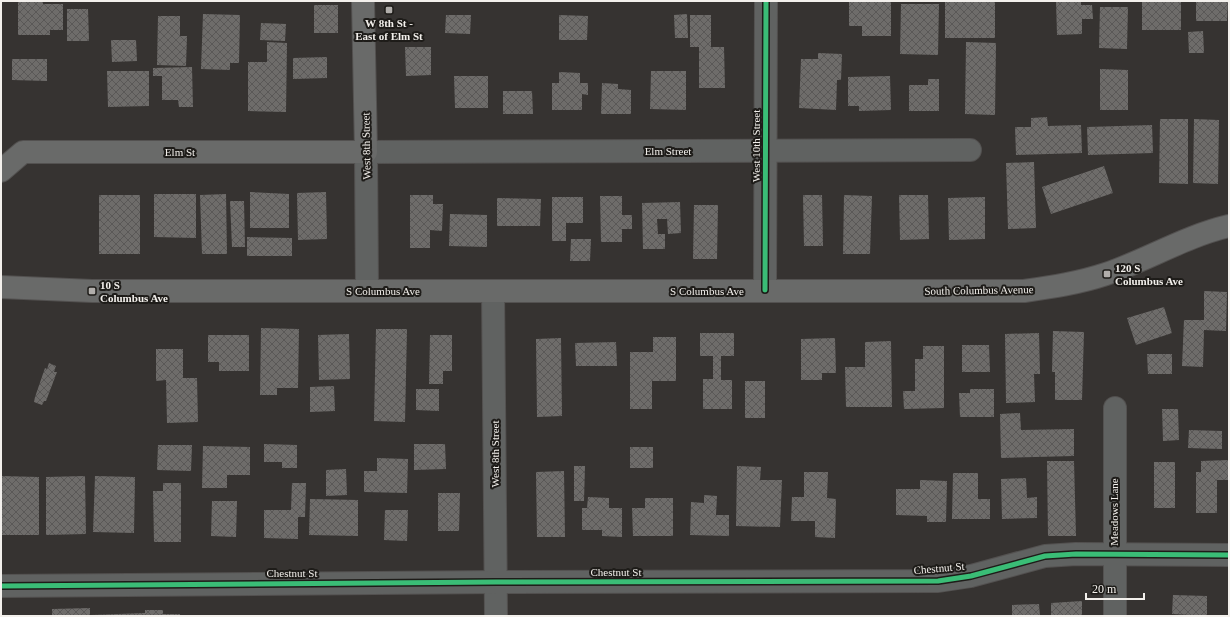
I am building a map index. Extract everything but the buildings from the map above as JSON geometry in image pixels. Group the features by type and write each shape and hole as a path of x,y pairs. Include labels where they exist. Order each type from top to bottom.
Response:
{"main road":[{"name":"West 8th Street","path":"363,1 366,152"},
{"name":"Elm St","path":"1,147 23,152 366,152"},
{"path":"1,171 23,152"},
{"name":"South Columbus Avenue","path":"765,290 1024,291 1074,284 1106,274 1198,236 1229,226"},
{"name":"S Columbus Ave","path":"1,287 92,291 765,290"}],"street":[{"name":"West 10th Street","path":"765,290 766,1"},
{"name":"Elm Street","path":"366,152 970,150"},
{"name":"West 8th Street","path":"366,152 367,291"},
{"name":"West 8th Street","path":"493,291 496,616"},
{"name":"Meadows Lane","path":"1115,408 1115,616"},
{"name":"Chestnut St","path":"1,586 496,582 938,581 971,576 1045,556 1114,554 1229,554"}],"cycle path":[{"path":"765,290 766,1"},
{"path":"1,586 496,582 938,581 971,576 1045,556 1076,554 1229,555"}],"place":[{"name":"W 8th St - East of Elm St","path":"389,10"},
{"name":"120 S Columbus Ave","path":"1107,274"},
{"name":"10 S Columbus Ave","path":"92,291"}]}
